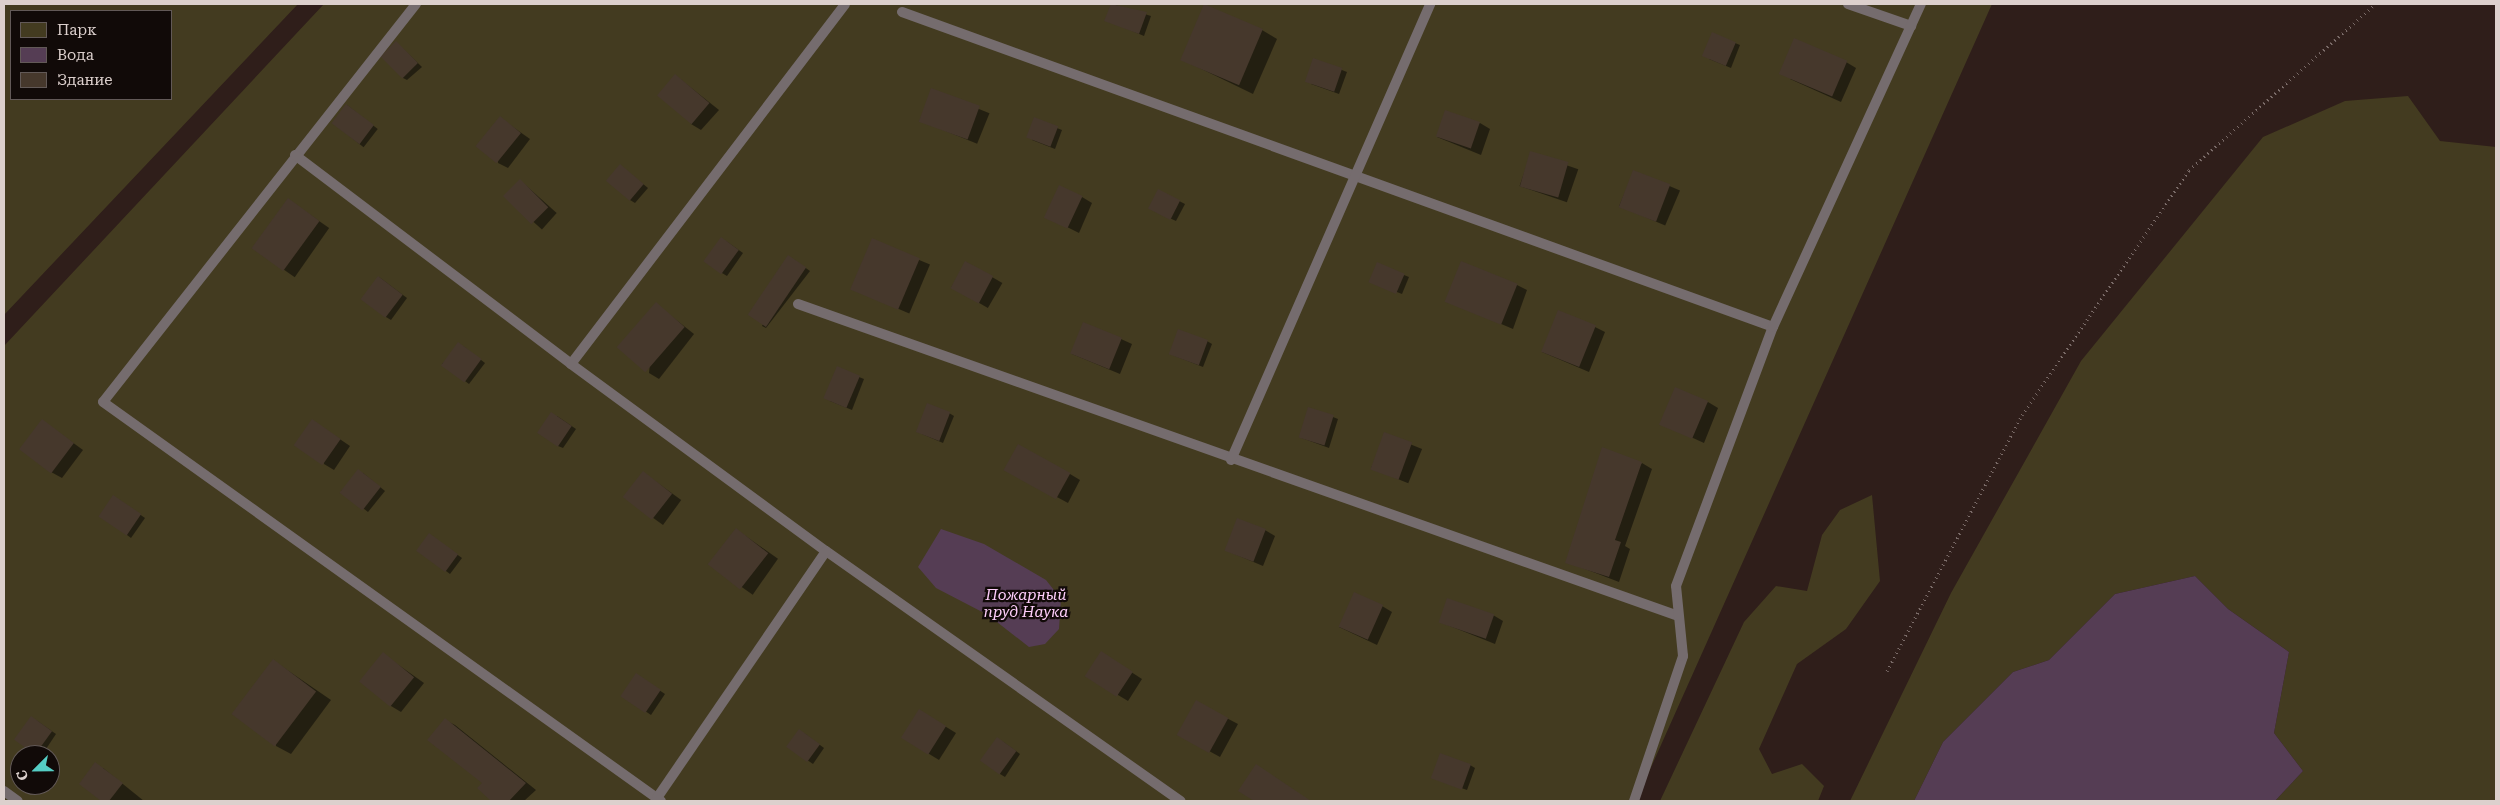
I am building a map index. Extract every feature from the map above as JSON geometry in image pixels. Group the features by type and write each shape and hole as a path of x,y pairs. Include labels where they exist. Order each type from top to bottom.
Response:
{"lane":[{"path":"416,4 295,155 103,402 659,800 826,551"},
{"path":"572,364 845,4"},
{"path":"1231,460 1430,4"},
{"path":"1848,4 1911,26"},
{"path":"1634,801 1683,656 1676,586 1773,327 1921,4"},
{"path":"902,12 1773,327"},
{"path":"295,155 572,364 826,551 1182,801"},
{"path":"798,304 1231,460 1678,616"},
{"path":"4,791 18,801"}],"path":[{"path":"1887,671 2022,415 2189,170 2375,4"}],"green space":[{"path":"4,4 298,4 4,315"},
{"path":"324,4 1992,4 1636,801 4,801 4,346"},
{"path":"2408,96 2440,141 2496,147 2496,801 2275,801 2303,771 2274,733 2289,652 2228,609 2195,576 2115,594 2049,660 2013,672 1943,742 1914,801 1850,801 1951,593 2081,361 2263,137 2345,101"},
{"path":"1872,495 1880,581 1846,629 1797,664 1759,749 1772,774 1802,764 1824,786 1818,801 1660,801 1744,622 1776,586 1807,591 1822,535 1840,510"}],"water":[{"name":"Пожарный пруд Наука","path":"941,529 984,544 1046,580 1061,599 1059,629 1045,644 1029,647 988,615 936,588 918,567"},
{"path":"2195,576 2228,609 2289,652 2274,733 2303,771 2275,801 1914,801 1943,742 2013,672 2049,660 2115,594"}],"building":[{"path":"1111,4 1147,12 1139,34 1104,21"},
{"path":"1204,4 1263,29 1239,85 1180,60"},
{"path":"1712,32 1736,42 1726,66 1702,56"},
{"path":"1794,38 1847,61 1832,97 1779,74"},
{"path":"396,41 418,63 402,78 380,57"},
{"path":"1313,58 1342,68 1334,92 1305,82"},
{"path":"675,74 709,103 691,124 657,95"},
{"path":"931,88 980,106 968,140 919,122"},
{"path":"346,104 374,125 360,144 332,123"},
{"path":"1445,110 1480,122 1471,149 1436,136"},
{"path":"500,116 521,133 496,163 475,146"},
{"path":"1034,117 1058,126 1050,147 1026,138"},
{"path":"1530,151 1568,162 1558,198 1520,187"},
{"path":"620,164 644,184 630,201 606,181"},
{"path":"1633,170 1670,184 1656,222 1619,207"},
{"path":"520,179 548,207 531,224 503,196"},
{"path":"1059,185 1083,196 1067,229 1044,218"},
{"path":"1158,189 1180,200 1170,220 1148,209"},
{"path":"288,198 320,221 283,271 252,248"},
{"path":"721,237 739,250 721,274 703,261"},
{"path":"872,238 920,258 898,310 850,290"},
{"path":"788,255 806,267 766,327 748,315"},
{"path":"965,261 993,276 979,303 950,288"},
{"path":"1461,261 1518,284 1501,325 1445,302"},
{"path":"1377,262 1405,274 1396,294 1368,282"},
{"path":"378,276 403,295 385,318 361,299"},
{"path":"656,302 685,327 645,372 617,347"},
{"path":"1558,310 1596,325 1579,367 1541,352"},
{"path":"1083,322 1122,338 1109,369 1070,354"},
{"path":"1178,329 1208,340 1199,365 1169,354"},
{"path":"458,342 481,359 464,383 441,365"},
{"path":"837,366 860,376 846,408 823,398"},
{"path":"1675,387 1708,401 1692,439 1659,425"},
{"path":"927,403 950,412 939,441 916,432"},
{"path":"1308,407 1334,415 1324,445 1299,438"},
{"path":"551,412 572,426 558,447 537,433"},
{"path":"42,419 74,443 51,473 19,449"},
{"path":"312,419 341,439 322,465 294,445"},
{"path":"1384,432 1412,442 1399,480 1370,470"},
{"path":"1018,444 1070,473 1056,499 1003,470"},
{"path":"1602,447 1642,462 1615,540 1621,542 1609,577 1565,563"},
{"path":"358,469 381,487 362,510 340,493"},
{"path":"643,471 672,494 652,520 623,497"},
{"path":"113,495 141,514 127,536 98,517"},
{"path":"1237,518 1266,529 1253,562 1224,551"},
{"path":"736,528 768,553 740,589 708,564"},
{"path":"429,533 458,554 445,572 416,551"},
{"path":"1354,592 1383,605 1368,640 1339,627"},
{"path":"1447,598 1494,614 1486,639 1439,623"},
{"path":"1101,651 1133,672 1117,697 1085,676"},
{"path":"383,652 414,677 390,707 359,682"},
{"path":"273,659 316,691 275,747 231,714"},
{"path":"636,673 661,690 645,713 620,696"},
{"path":"1196,700 1228,718 1209,753 1177,735"},
{"path":"919,709 946,726 928,755 901,738"},
{"path":"31,716 52,731 42,745 22,745 14,739"},
{"path":"445,718 526,783 509,801 491,801 477,788 482,783 427,740"},
{"path":"799,729 820,744 807,762 786,747"},
{"path":"997,737 1016,751 999,775 980,760"},
{"path":"1440,753 1471,764 1462,790 1431,778"},
{"path":"95,762 123,783 109,801 101,801 79,784"},
{"path":"1256,764 1311,801 1254,801 1238,791"}]}
